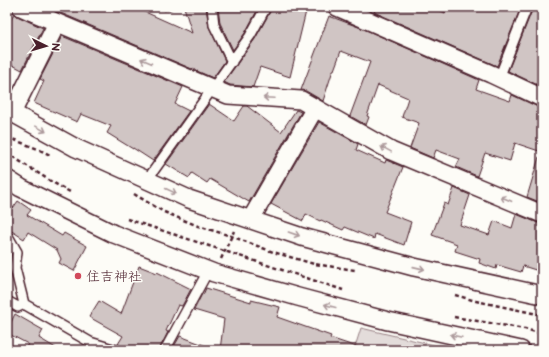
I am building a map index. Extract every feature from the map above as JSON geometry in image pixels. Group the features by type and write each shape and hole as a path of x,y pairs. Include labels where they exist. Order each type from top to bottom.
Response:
{"street":[{"path":"21,7 52,16 228,95 301,100 391,151 542,214"},
{"path":"337,7 542,98"},
{"path":"52,16 10,112 76,148 189,199 302,237 406,265 542,295"},
{"path":"251,219 315,108"},
{"path":"7,179 21,188 114,234 214,266 298,297 388,321 521,350"}],"lane":[{"path":"212,7 214,25 232,62"},
{"path":"147,180 250,36 266,7"},
{"path":"499,78 527,7"},
{"path":"7,236 10,238 17,252 15,268 24,304 90,342 116,350"},
{"path":"165,350 214,266"},
{"path":"7,301 18,307 24,304"}],"path":[{"path":"164,7 166,11 174,7"},
{"path":"7,154 72,193"},
{"path":"125,219 349,292"},
{"path":"214,266 224,252 234,230"},
{"path":"448,316 525,329 542,334"}],"shaded area":[{"path":"361,328 434,345 433,350 354,350"}],"building":[{"path":"58,7 134,7 192,33 184,7 206,7 209,27 225,61 213,78 193,68 192,69 56,11"},
{"path":"218,7 259,7 245,33 233,50 220,23"},
{"path":"272,7 307,7 290,77 260,67 253,87 230,85 224,82 255,39"},
{"path":"376,7 433,7 445,13 446,7 521,7 497,66 374,12"},
{"path":"533,8 542,11 542,87 508,71"},
{"path":"14,14 43,28 22,70 7,62 7,26"},
{"path":"329,16 364,29 479,80 476,89 510,101 512,95 542,108 542,152 515,143 510,161 485,153 477,176 456,167 460,159 436,150 433,158 410,148 419,123 402,117 408,98 378,85 367,116 369,117 366,125 350,116 370,62 341,51 323,101 306,91 301,90"},
{"path":"62,36 183,87 175,104 189,111 153,161 107,133 111,126 81,114 77,122 34,103 44,81 40,79"},
{"path":"209,104 234,121 244,106 247,106 281,132 296,110 301,112 249,202 210,179 207,183 192,173 189,178 166,164"},
{"path":"319,122 358,144 356,150 385,163 386,160 403,167 385,212 411,222 404,245 375,234 374,239 345,227 343,230 306,214 303,221 271,204"},
{"path":"539,157 542,157 542,203 527,197"},
{"path":"454,188 470,195 460,225 489,235 494,221 512,228 516,214 542,224 542,272 523,266 521,272 497,265 496,269 479,263 480,259 455,251 457,244 432,235 444,203 448,205"},
{"path":"18,201 31,210 27,215 62,236 64,233 87,246 74,271 59,263 61,259 57,250 28,232 24,239 7,228 7,204 13,208"},
{"path":"139,266 157,272 191,289 182,306 178,305 166,331 168,332 159,350 122,350 121,346 118,344 123,336 89,317 99,301 121,314"},
{"path":"206,288 251,302 251,300 280,307 277,317 360,348 359,350 220,350 224,319 194,310"},
{"path":"15,314 43,330 39,338 59,350 24,350 28,344 7,333"},
{"path":"180,336 214,349 172,350"}],"place":[{"name":"住吉神社","path":"78,276"}]}
